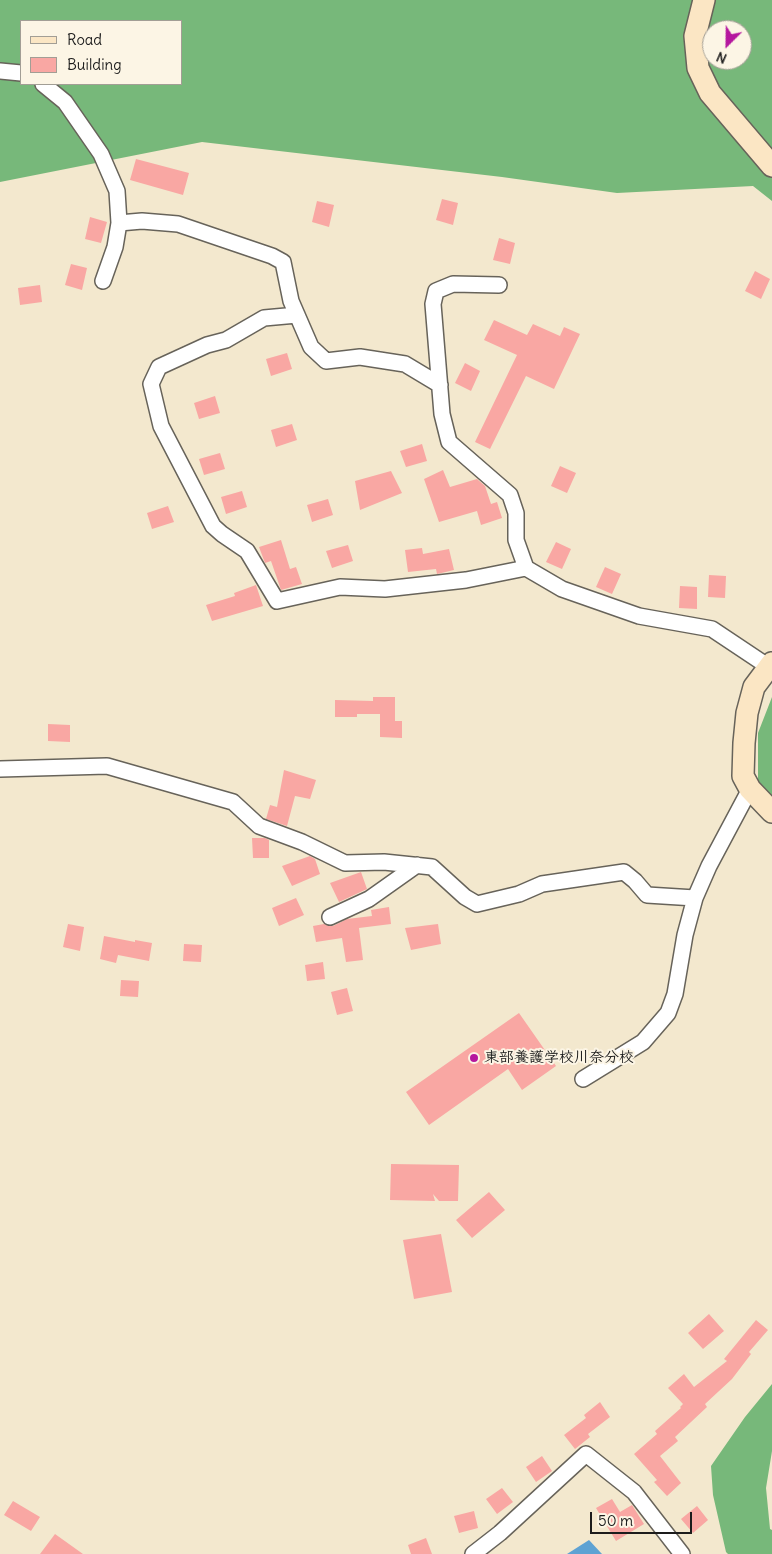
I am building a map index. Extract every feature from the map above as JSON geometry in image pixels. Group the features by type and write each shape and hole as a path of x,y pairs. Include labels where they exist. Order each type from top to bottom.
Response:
{"main road":[{"path":"704,0 694,36 698,68 710,93 772,166"},
{"path":"771,665 754,687 747,713 743,776 750,789 772,812"}],"street":[{"path":"0,70 20,73"},
{"path":"44,85 65,102 101,154 117,192 119,224 115,247 103,281"},
{"path":"119,224 142,221 178,224 272,256 283,262 291,301 297,315 311,347 326,361 360,357 405,364 440,385"},
{"path":"499,285 452,284 436,292 433,304 442,414 450,442 510,496 516,513 516,540 526,568 562,589 639,616 712,629 771,665"},
{"path":"297,315 264,318 226,340 207,345 167,363 159,367 151,384 161,426 213,526 247,551 278,601 340,587 385,589 466,580 526,568"},
{"path":"0,769 107,766 233,802 259,826 302,842 345,863 384,862 432,866 465,897 477,904 519,894 542,884 624,872 635,881 646,895 696,898"},
{"path":"583,1079 643,1042 668,1013 675,994 686,935 696,898 709,866 750,789"},
{"path":"330,917 370,899 417,865"},
{"path":"473,1554 500,1533 586,1454 634,1492 682,1554"}],"green space":[{"path":"0,0 772,0 772,201 753,186 617,193 502,177 202,142 0,182"},
{"path":"772,697 772,796 768,795 758,780 758,733"},
{"path":"772,1384 772,1451 766,1488 770,1529 772,1530 772,1554 728,1554 713,1495 711,1466 745,1417"}],"water":[{"path":"589,1540 602,1554 567,1554"}],"building":[{"path":"136,159 189,173 183,195 130,180"},
{"path":"442,199 458,203 453,225 436,220"},
{"path":"317,201 334,205 329,227 312,222"},
{"path":"90,217 107,222 101,243 85,239"},
{"path":"499,238 515,243 510,264 493,260"},
{"path":"71,264 87,268 82,290 65,285"},
{"path":"755,271 770,279 761,299 745,291"},
{"path":"40,285 42,302 20,305 18,288"},
{"path":"494,320 527,335 533,324 560,336 564,327 580,334 554,389 526,376 490,449 475,442 517,355 484,340"},
{"path":"287,353 292,369 271,376 266,359"},
{"path":"465,363 480,371 471,391 455,383"},
{"path":"215,396 220,413 199,419 194,403"},
{"path":"292,424 297,440 276,447 271,430"},
{"path":"422,444 427,461 406,467 400,451"},
{"path":"220,453 225,469 204,475 199,459"},
{"path":"560,466 576,473 567,493 551,486"},
{"path":"443,470 450,487 477,479 485,486 491,504 497,502 502,518 481,525 477,511 439,522 424,479"},
{"path":"391,471 402,493 360,510 355,481"},
{"path":"242,491 247,507 226,514 221,497"},
{"path":"328,499 333,515 312,522 307,505"},
{"path":"168,506 174,522 152,529 147,513"},
{"path":"281,540 290,569 296,567 302,584 281,590 271,561 265,563 259,547"},
{"path":"556,542 571,549 562,569 546,562"},
{"path":"348,545 353,561 332,568 326,551"},
{"path":"422,548 423,554 449,549 454,570 437,574 436,569 408,572 405,550"},
{"path":"605,567 621,574 612,594 596,587"},
{"path":"709,575 726,576 725,598 708,597"},
{"path":"256,585 263,606 212,621 206,605 235,596 234,593"},
{"path":"680,586 697,587 697,609 679,608"},
{"path":"373,697 395,697 395,721 402,721 402,738 380,737 380,714 357,714 357,717 335,717 335,700 373,701"},
{"path":"48,724 70,725 70,742 48,741"},
{"path":"284,770 316,780 310,799 295,796 287,826 266,819 270,805 277,807"},
{"path":"252,838 265,838 269,840 269,858 253,858"},
{"path":"310,856 315,859 320,874 292,886 282,866"},
{"path":"361,872 367,889 339,902 330,883"},
{"path":"296,898 304,915 279,926 272,908"},
{"path":"389,907 391,924 359,928 363,960 346,962 342,938 316,942 313,926 324,924 333,926 347,919 372,916 371,910"},
{"path":"68,924 84,927 80,951 63,947"},
{"path":"438,924 441,944 411,950 405,928"},
{"path":"104,936 152,943 149,961 118,955 116,963 100,959"},
{"path":"184,944 202,945 201,962 183,961"},
{"path":"323,962 325,979 307,981 305,965"},
{"path":"121,980 139,981 138,997 120,996"},
{"path":"347,988 353,1011 337,1015 331,992"},
{"path":"519,1013 556,1066 522,1090 508,1069 429,1125 406,1092"},
{"path":"391,1164 459,1165 458,1201 439,1201 433,1194 435,1201 390,1200"},
{"path":"489,1192 505,1210 472,1238 456,1220"},
{"path":"441,1234 452,1292 414,1299 403,1240"},
{"path":"709,1314 724,1331 703,1349 688,1333"},
{"path":"756,1320 768,1330 749,1352 751,1354 732,1379 705,1404 707,1407 675,1437 678,1441 660,1456 681,1483 667,1496 654,1482 657,1480 634,1454 657,1434 655,1431 681,1408 683,1404 668,1388 684,1374 694,1387 727,1361 724,1359"},
{"path":"600,1402 610,1417 588,1434 590,1437 575,1449 564,1435 586,1418 584,1415"},
{"path":"542,1456 552,1471 536,1482 526,1467"},
{"path":"502,1488 513,1502 497,1514 486,1499"},
{"path":"612,1499 620,1512 632,1505 644,1524 616,1541 596,1508"},
{"path":"13,1501 40,1517 31,1531 4,1515"},
{"path":"697,1506 708,1520 693,1533 681,1519"},
{"path":"474,1511 478,1528 459,1533 454,1516"},
{"path":"55,1534 83,1554 40,1554"},
{"path":"426,1538 432,1554 411,1554 408,1545"}],"place":[{"name":"東部養護学校川奈分校","path":"474,1058"}]}
